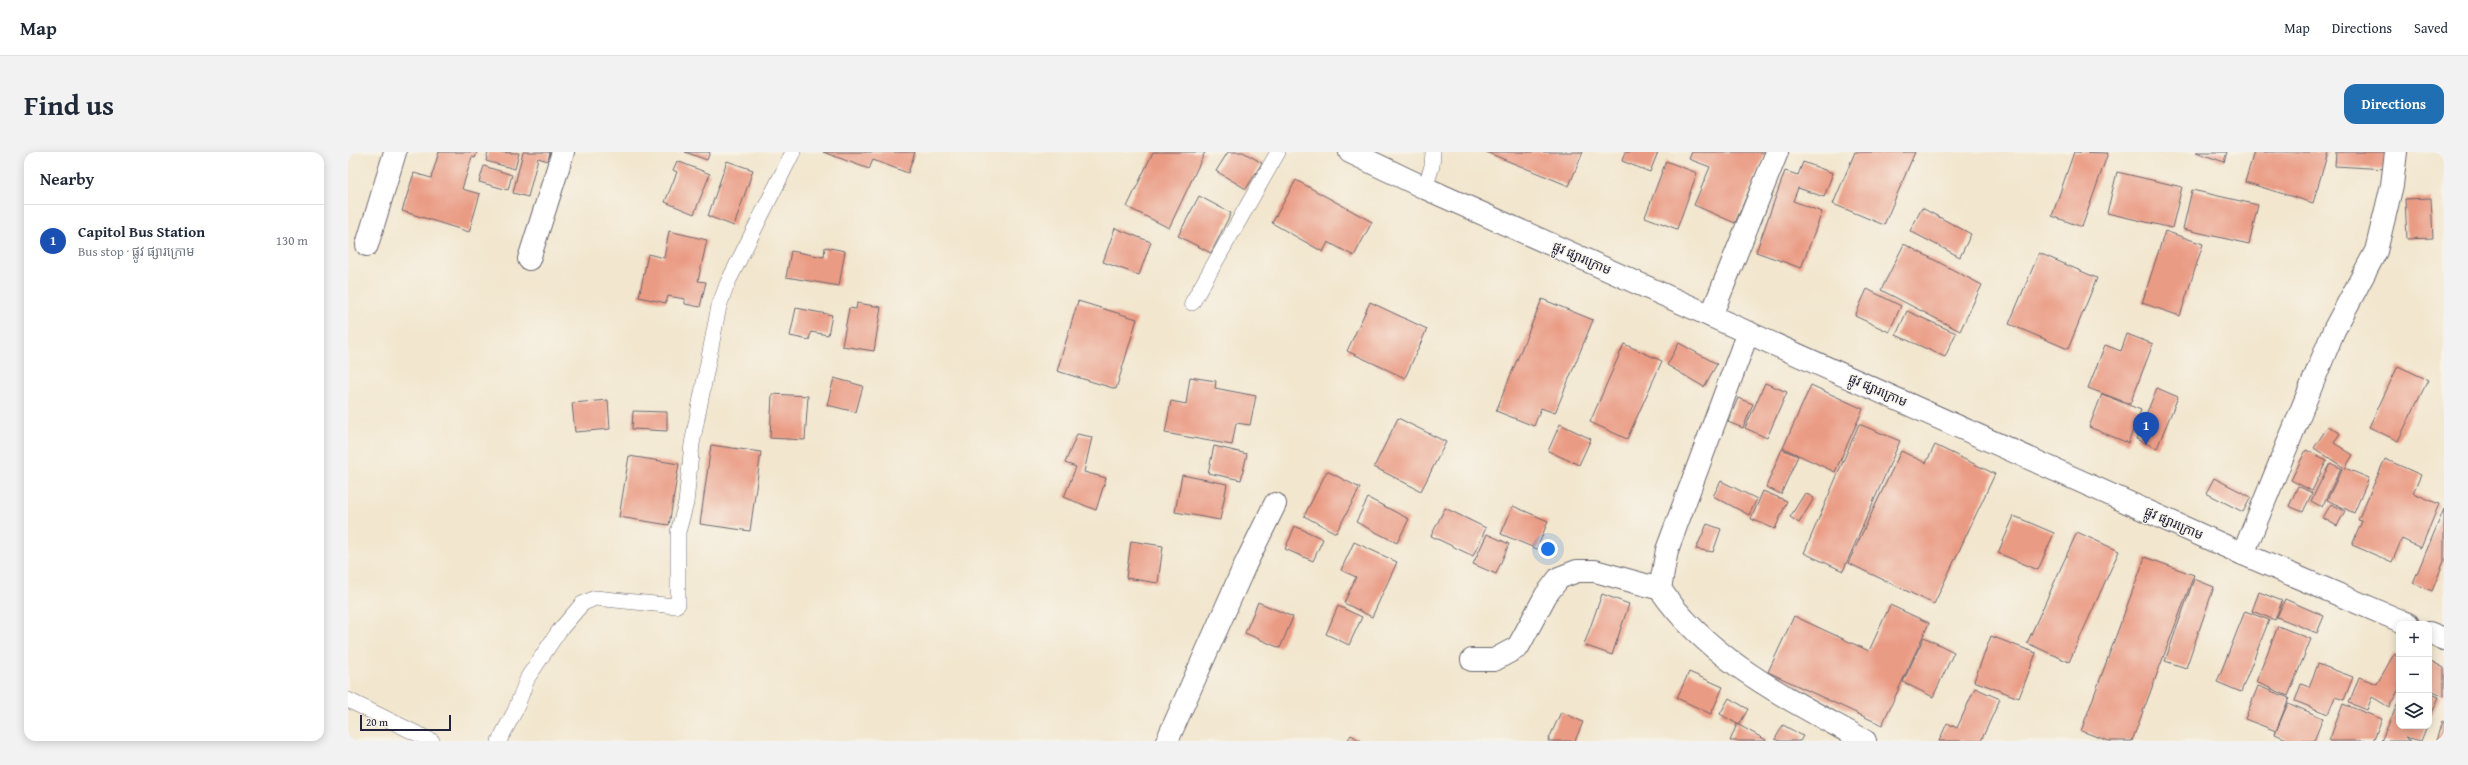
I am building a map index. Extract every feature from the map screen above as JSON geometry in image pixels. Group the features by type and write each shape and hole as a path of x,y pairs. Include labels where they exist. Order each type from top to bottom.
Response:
{"street":[{"path":"367,245 396,152"},
{"path":"530,259 563,152"},
{"name":"ផ្លូវ ផ្សារក្រោម","path":"1350,152 1425,188 2242,554 2401,621"},
{"path":"1711,316 1777,152"},
{"path":"2242,554 2334,330 2376,251 2392,185 2396,152"},
{"path":"1660,589 1666,550 1748,332"},
{"path":"1167,741 1245,564 1275,504"},
{"path":"1472,660 1494,660 1518,647 1546,595 1560,578 1577,571 1595,571 1660,589 1676,613 1696,633 1750,677 1865,741"},
{"path":"2432,634 2444,639"}],"lane":[{"path":"499,741 515,711 528,677 559,631 582,604 595,598 675,606 680,600 678,532 686,503 692,444 719,306 728,282 793,152"},
{"path":"1192,303 1278,152"},
{"path":"1425,188 1432,166 1432,152"},
{"path":"348,700 432,741"}],"building":[{"path":"439,152 477,152 475,158 472,157 462,189 480,194 469,232 402,211 414,173 431,178"},
{"path":"488,152 519,153 515,169 486,161"},
{"path":"523,152 550,152 548,161 538,158 528,197 513,193"},
{"path":"685,152 710,152 707,160"},
{"path":"823,152 915,152 908,173 873,160 869,169"},
{"path":"1153,152 1205,152 1169,228 1127,207"},
{"path":"1228,152 1243,152 1262,163 1246,189 1216,171"},
{"path":"1486,152 1583,152 1569,186"},
{"path":"1625,152 1658,152 1650,172 1622,161"},
{"path":"1692,152 1766,152 1735,223 1694,205 1710,167 1689,159"},
{"path":"1855,152 1915,152 1884,225 1833,204"},
{"path":"2074,152 2108,153 2082,227 2052,216"},
{"path":"2196,152 2227,152 2224,162"},
{"path":"2254,152 2328,152 2313,203 2245,182"},
{"path":"2336,152 2387,152 2386,169 2335,166"},
{"path":"677,161 710,174 694,214 665,202 677,172 673,170"},
{"path":"727,161 753,170 734,226 708,216"},
{"path":"1666,161 1697,173 1677,229 1645,217"},
{"path":"1803,162 1833,173 1824,197 1798,188 1793,201 1822,212 1801,268 1756,252 1785,171 1798,175"},
{"path":"484,166 512,175 508,190 479,182"},
{"path":"2117,172 2182,187 2172,228 2107,213"},
{"path":"1296,180 1372,222 1354,256 1328,242 1323,252 1272,223"},
{"path":"2192,190 2258,205 2249,244 2183,229"},
{"path":"1199,196 1231,213 1211,253 1178,236"},
{"path":"2431,198 2433,238 2407,239 2405,199"},
{"path":"1922,208 1971,234 1960,257 1910,231"},
{"path":"1115,228 1151,242 1139,275 1103,262"},
{"path":"669,231 707,240 698,281 706,282 700,307 685,304 685,299 668,296 666,303 639,297 648,254 664,258"},
{"path":"2165,231 2203,244 2180,316 2142,303"},
{"path":"1904,244 1982,285 1960,331 1881,290"},
{"path":"825,247 845,251 839,286 786,277 791,251 824,257"},
{"path":"2039,253 2097,278 2068,349 2009,324"},
{"path":"1867,289 1901,306 1889,332 1855,316"},
{"path":"1542,299 1593,320 1555,413 1541,408 1534,426 1496,411"},
{"path":"1078,301 1137,319 1116,389 1057,371"},
{"path":"1370,302 1427,329 1405,378 1347,351"},
{"path":"857,303 881,307 874,351 842,346 849,308 856,309"},
{"path":"796,308 832,315 828,335 811,332 809,340 790,336"},
{"path":"1907,311 1956,333 1945,357 1896,335"},
{"path":"2127,334 2153,344 2130,404 2088,388 2105,345 2121,351"},
{"path":"1679,343 1717,364 1704,387 1667,365"},
{"path":"1624,344 1662,361 1627,439 1590,422"},
{"path":"2398,366 2428,380 2398,441 2369,427"},
{"path":"1190,377 1216,381 1215,388 1256,396 1250,425 1236,423 1232,445 1165,433 1171,401 1186,404"},
{"path":"834,378 863,386 856,412 827,405"},
{"path":"1765,383 1787,392 1767,438 1745,428"},
{"path":"1811,385 1863,409 1835,472 1783,448"},
{"path":"2157,388 2178,397 2157,448 2136,439"},
{"path":"772,394 808,396 805,440 770,438"},
{"path":"2102,394 2141,410 2128,443 2089,427"},
{"path":"1738,398 1753,404 1743,428 1728,422"},
{"path":"608,400 610,429 575,432 572,403"},
{"path":"633,411 667,412 667,431 632,429"},
{"path":"1398,418 1446,442 1421,491 1374,467"},
{"path":"1560,424 1591,439 1579,465 1548,451"},
{"path":"1859,424 1900,441 1843,571 1804,553"},
{"path":"2328,426 2340,433 2334,443 2353,455 2345,468 2369,478 2354,513 2327,500 2343,467 2314,448"},
{"path":"1077,434 1092,437 1084,472 1106,478 1096,510 1064,497 1076,467 1065,463"},
{"path":"711,445 761,452 750,531 700,524"},
{"path":"1935,445 1995,474 1934,604 1848,563 1901,451 1926,463"},
{"path":"1214,446 1247,454 1241,480 1208,473"},
{"path":"1782,449 1798,456 1781,494 1766,487"},
{"path":"2306,450 2327,460 2312,491 2291,480"},
{"path":"629,456 679,464 669,525 619,517"},
{"path":"2385,459 2421,475 2413,493 2439,504 2421,548 2402,539 2392,562 2352,545 2362,521 2358,520"},
{"path":"2330,463 2341,468 2322,507 2311,501"},
{"path":"1327,471 1360,488 1336,533 1304,516"},
{"path":"1182,475 1227,484 1220,520 1175,512"},
{"path":"2214,478 2251,497 2243,512 2206,493"},
{"path":"1721,481 1757,499 1749,515 1713,496"},
{"path":"2298,486 2312,493 2303,512 2289,506"},
{"path":"1763,491 1787,501 1775,529 1751,519"},
{"path":"1805,493 1814,498 1799,523 1790,517"},
{"path":"1368,498 1409,519 1397,543 1356,522"},
{"path":"2331,504 2345,511 2337,526 2323,518"},
{"path":"1513,506 1548,521 1537,549 1501,534"},
{"path":"1445,508 1486,528 1473,556 1431,536"},
{"path":"2444,509 2444,561 2432,591 2413,583"},
{"path":"2014,516 2054,533 2038,570 1998,553"},
{"path":"1707,524 1721,529 1713,552 1696,549"},
{"path":"1295,526 1323,539 1313,561 1285,549"},
{"path":"2077,532 2119,551 2069,662 2027,643"},
{"path":"1487,534 1509,544 1496,574 1473,564"},
{"path":"1131,541 1163,546 1158,583 1126,578"},
{"path":"1354,542 1397,562 1372,617 1344,603 1356,577 1341,570"},
{"path":"2145,557 2194,575 2132,741 2109,741 2081,731"},
{"path":"2194,579 2214,587 2186,668 2165,661"},
{"path":"2259,592 2282,601 2275,620 2252,611"},
{"path":"1602,594 1629,604 1612,655 1584,645"},
{"path":"2285,599 2324,616 2317,633 2277,617"},
{"path":"1258,602 1293,617 1280,648 1245,633"},
{"path":"1890,605 1929,623 1882,725 1768,672 1794,616 1869,651"},
{"path":"1338,606 1362,617 1349,645 1326,634"},
{"path":"2245,611 2269,620 2241,692 2217,682"},
{"path":"2278,626 2311,639 2288,696 2256,682"},
{"path":"1991,636 2036,653 2019,698 1974,681"},
{"path":"1924,637 1954,652 1933,697 1903,682"},
{"path":"2394,654 2396,655 2396,694 2389,707 2372,697 2367,710 2349,703 2359,677 2377,684"},
{"path":"2432,662 2444,668 2444,696 2432,690"},
{"path":"2318,664 2353,677 2344,700 2335,697 2328,714 2295,701 2301,684 2309,687"},
{"path":"1689,672 1723,687 1711,714 1677,698"},
{"path":"2258,686 2289,698 2276,731 2245,719"},
{"path":"1975,688 2000,699 1981,741 1939,741 1947,723 1957,728"},
{"path":"2432,694 2439,697 2432,713"},
{"path":"1729,698 1748,709 1739,725 1720,714"},
{"path":"2288,703 2323,718 2314,741 2291,741 2275,734"},
{"path":"2343,704 2382,719 2373,741 2329,741"},
{"path":"2396,708 2396,729 2426,729 2421,741 2405,737 2411,741 2381,741"},
{"path":"1561,712 1583,722 1575,741 1548,741"},
{"path":"2442,721 2444,722 2444,741 2436,741"},
{"path":"1737,724 1766,740 1766,741 1730,741"},
{"path":"1783,725 1803,736 1800,741 1779,741 1775,739"},
{"path":"1351,735 1361,741 1347,741"}],"place":[{"name":"Capitol Bus Station","path":"2146,445"}]}
